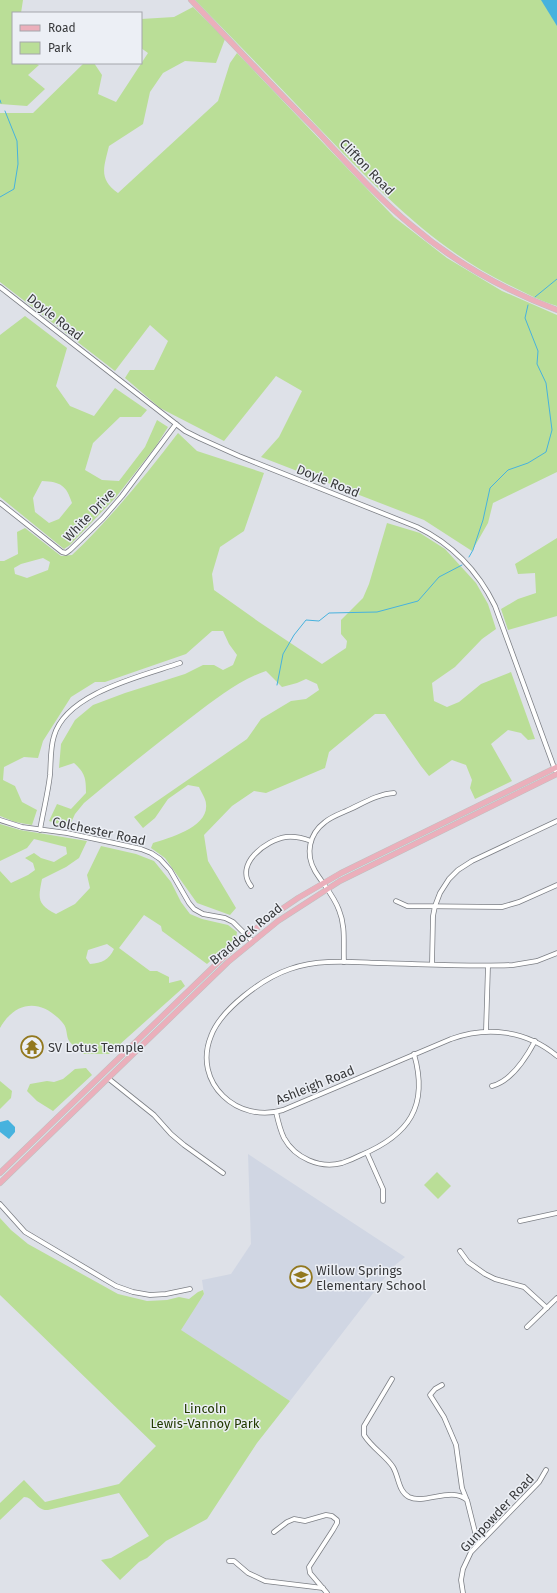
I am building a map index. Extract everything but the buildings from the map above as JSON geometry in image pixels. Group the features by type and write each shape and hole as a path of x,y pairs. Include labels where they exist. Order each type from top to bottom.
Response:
{"main road":[{"name":"Clifton Road","path":"191,0 375,192 412,226 445,252 473,270 516,293 557,310"},
{"name":"Braddock Road","path":"0,1173 206,973 247,935 273,915 323,883 556,767"},
{"name":"Braddock Road","path":"0,1183 220,969 252,941 291,912 327,888 557,774"}],"street":[{"name":"Doyle Road","path":"0,287 176,424 199,438 232,453 417,527 440,539 451,548 471,568 486,589 495,606 556,767 557,774"},
{"name":"White Drive","path":"0,503 62,552 66,553 92,529 117,502 176,424"},
{"path":"40,830 49,782 54,736 62,719 85,698 180,663"},
{"path":"344,962 344,932 342,918 336,903 312,864 310,855 311,841 316,831 330,819 382,794 394,793"},
{"name":"Colchester Road","path":"0,820 22,827 67,833 114,842 151,853 160,859 170,870 194,909 203,914 225,918 233,922 252,941"},
{"path":"432,964 432,928 435,906 444,884 463,866 557,821"},
{"path":"251,886 246,879 245,874 250,862 258,851 272,842 285,837 297,837 311,841"},
{"path":"396,901 407,906 502,907 519,902 557,885"},
{"name":"Ashleigh Road","path":"557,953 527,963 488,966 344,962 320,962 299,966 268,979 244,997 216,1025 210,1037 207,1051 208,1066 212,1081 219,1092 233,1104 245,1110 257,1113 276,1112 462,1035 486,1031 507,1032 535,1041 557,1056"},
{"path":"486,1031 488,966"},
{"path":"492,1086 505,1081 522,1063 535,1041"},
{"path":"276,1112 282,1133 287,1143 296,1153 308,1160 321,1164 336,1164 382,1146 393,1138 406,1124 414,1110 418,1096 419,1080 414,1054"},
{"path":"109,1078 154,1115 171,1134 184,1145 223,1172"},
{"path":"367,1152 383,1189 382,1201"},
{"path":"0,1204 25,1232 120,1288 150,1295 166,1294 190,1289"},
{"path":"520,1221 557,1213"},
{"path":"460,1251 468,1262 484,1274 524,1287 547,1308"},
{"path":"527,1327 557,1298"},
{"path":"392,1378 364,1426 364,1435 366,1439 391,1464 401,1488 408,1496 418,1499 441,1496 457,1496 463,1497 467,1500"},
{"path":"442,1385 435,1389 430,1395 444,1417 456,1445 462,1488 470,1507 478,1544"},
{"name":"Gunpowder Road","path":"463,1593 461,1580 464,1566 468,1557 478,1544 539,1482 546,1470"},
{"path":"274,1532 287,1522 294,1519 305,1521 326,1515 335,1518 337,1523 318,1555 308,1567 310,1573 327,1593"},
{"path":"230,1560 234,1561 251,1574 264,1581 323,1588"}],"shaded area":[{"name":"Willow Springs Elementary School","path":"248,1154 405,1257 394,1266 290,1401 180,1330 204,1294 202,1280 231,1274 251,1244"}],"green space":[{"path":"0,0 23,0 21,12 12,12 12,64 39,65 28,75 45,89 27,106 0,104"},
{"path":"195,0 557,0 557,306 544,302 479,269 453,252 405,214 361,171"},
{"path":"193,7 225,39 216,63 185,61 163,73 150,92 143,124 109,146 104,166 105,178 107,183 118,193 218,101 230,63 237,53 394,217 447,258 502,291 557,315 557,472 493,503 488,523 472,551 424,520 261,457 279,437 302,391 276,376 224,441 160,408 125,378 130,370 154,370 168,341 150,325 115,371 0,282 0,113 33,113 83,64 95,64 102,75 98,94 116,102 148,53 142,49 142,19 174,17"},
{"path":"25,316 67,348 56,386 70,406 94,416 115,388 147,410 141,417 120,417 93,443 85,470 102,480 119,481 145,447 157,420 168,427 156,446 116,497 70,545 64,549 0,497 0,335","holes":["42,481 54,482 65,488 72,503 59,519 49,523 35,512 33,498"]},
{"path":"178,433 197,451 264,473 244,531 220,547 212,574 214,590 322,664 346,648 347,641 341,634 341,620 363,598 369,584 387,523 420,533 445,549 476,583 488,604 496,629 482,639 455,667 432,683 434,701 447,707 459,702 481,684 511,672 535,739 528,740 521,733 508,730 491,744 512,781 475,799 470,788 472,780 466,765 452,760 429,776 385,714 375,714 329,752 325,768 266,793 254,791 232,806 204,835 208,861 236,908 230,915 197,903 165,858 151,848 153,843 178,835 195,825 201,819 205,812 206,804 199,787 188,785 168,799 155,818 143,828 134,817 247,739 261,719 291,701 306,699 319,690 317,684 306,679 282,687 266,671 246,679 228,690 193,716 84,803 75,814 69,827 49,821 57,804 71,809 86,793 84,776 81,770 74,763 59,768 61,744 75,720 93,705 185,674 203,665 214,665 223,670 233,665 237,655 229,644 223,631 212,631 186,654 105,682 95,682 71,697 43,741 38,758 24,757 4,767 3,780 15,786 22,802 37,810 32,825 15,822 0,816 0,561 4,561 18,554 17,532 25,528 61,556 72,555 114,511","holes":["43,558 50,562 48,570 27,578 15,574 14,568 21,564"]},
{"path":"557,538 557,616 508,630 501,609 518,599 536,593 535,573 518,574 515,564"},
{"path":"0,824 20,830 87,841 79,858 66,867 42,879 40,900 45,907 56,914 75,904 90,888 87,875 101,846 136,854 154,861 171,882 181,902 190,914 202,919 228,925 237,932 236,938 207,964 162,931 161,926 144,915 119,948 150,971 157,971 169,977 169,983 181,980 185,986 109,1054 84,1054 69,1041 64,1024 54,1014 37,1006 21,1008 13,1012 0,1028 0,871 11,883 35,870 33,863 25,858 34,853 41,858 54,862 67,854 66,847 34,839 27,848 0,861","holes":["107,944 114,949 110,956 102,962 90,964 86,958 88,950"]},
{"path":"86,1068 92,1075 53,1111 37,1101 27,1091 30,1084 47,1081 54,1082 63,1079 75,1069"},
{"path":"0,1081 12,1091 11,1098 0,1109"},
{"path":"437,1172 451,1186 438,1199 424,1185"},
{"name":"Lincoln Lewis-Vannoy Park","path":"0,1218 11,1230 28,1244 118,1294 147,1301 167,1300 179,1297 189,1299 203,1290 204,1294 181,1330 290,1401 257,1443 207,1519 166,1541 147,1558 139,1562 120,1580 101,1560 111,1558 149,1536 119,1493 48,1510 44,1510 30,1499 24,1497 0,1520 0,1503 24,1480 45,1502 119,1484 156,1446 0,1295"}],"water":[{"path":"541,0 557,0 557,26"},
{"path":"8,1120 15,1127 15,1132 9,1139 0,1132 0,1122"}],"waterway":[{"path":"0,197 14,189 18,164 17,141 5,111"},
{"path":"535,297 557,279"},
{"path":"469,557 473,550 483,520 490,488 508,470 528,463 546,452 552,430 546,383 537,364 538,351 525,318 528,305"},
{"path":"277,685 283,654 294,635 306,620 319,621 329,613 377,612 418,601 439,577 462,565"}],"place":[{"name":"SV Lotus Temple","path":"32,1047"},
{"name":"Willow Springs Elementary School","path":"301,1277"}]}
